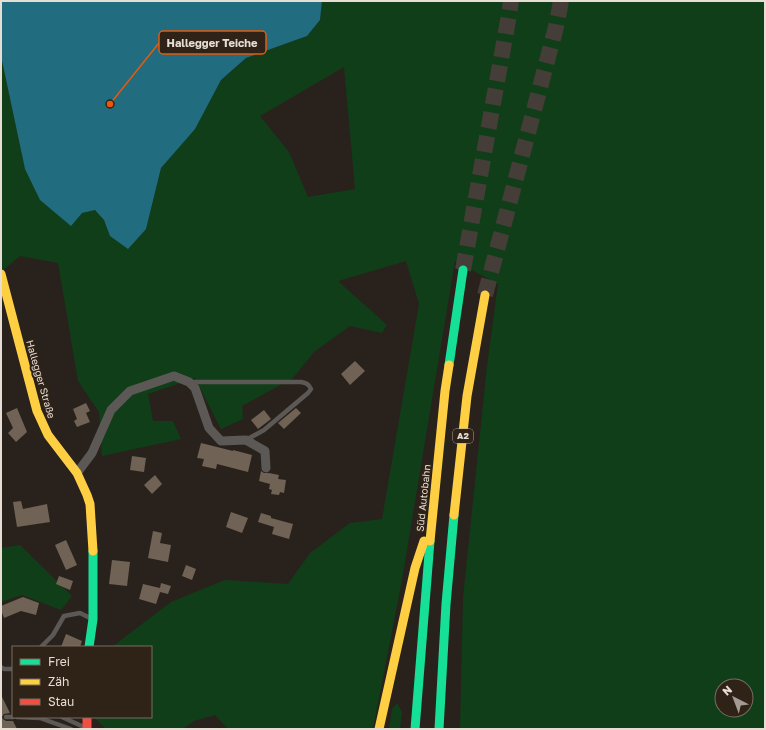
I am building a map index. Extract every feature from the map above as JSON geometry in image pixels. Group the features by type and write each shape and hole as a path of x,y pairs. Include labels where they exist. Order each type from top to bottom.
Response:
{"main road":[{"name":"Süd Autobahn","path":"415,729 432,516 445,392 463,270"},
{"name":"Hallegger Straße","path":"1,274 38,415 48,435 77,473 87,495 91,512 94,560 93,619 89,646"},
{"name":"A2","path":"439,729 448,578 455,502 468,394 485,295"},
{"path":"379,729 415,568 432,516"},
{"path":"87,718 87,729"}],"street":[{"path":"77,473 92,453 110,410 130,391 174,376 190,382 195,388 209,428 221,441 246,440 265,451 266,468"}],"lane":[{"path":"190,382 301,382 309,385 310,389 308,393 264,430 246,440"},
{"path":"42,646 53,635 64,616 80,613 93,619"},
{"path":"1,667 4,669 12,669"},
{"path":"6,717 12,717"},
{"path":"40,718 71,729"},
{"path":"64,718 87,729"}],"green space":[{"path":"322,1 765,1 765,729 460,729 463,598 487,366 498,284 455,261 402,580 373,729 228,729 215,715 194,721 183,729 106,729 95,718 152,718 152,646 113,646 171,602 225,580 288,584 310,553 350,523 382,519 419,304 406,261 338,281 387,325 382,333 350,326 314,352 293,378 242,406 243,419 221,429 195,378 148,394 153,421 173,421 181,439 102,456 99,412 78,381 58,263 20,256 1,272 1,56 25,169 82,213 95,210 104,220 110,236 146,229 161,168 195,128 221,80 246,58 307,36 320,20","holes":["344,67 355,189 308,197 289,152 260,116"]},
{"path":"20,545 72,596 61,610 22,595 1,602 1,548"},
{"path":"397,703 402,712 400,729 389,729 392,709"}],"water":[{"path":"1,1 322,1 320,20 307,36 246,58 221,80 195,129 161,168 146,229 128,249 110,236 104,220 95,210 82,213 71,226 40,200 25,169 1,56"}],"building":[{"path":"355,361 365,371 350,385 341,374"},
{"path":"86,403 90,411 86,413 90,422 77,427 74,421 77,419 73,409"},
{"path":"17,408 27,432 16,442 8,433 13,428 6,413"},
{"path":"296,408 301,413 284,429 278,423"},
{"path":"264,410 271,419 258,429 251,420"},
{"path":"201,443 252,455 248,472 217,464 216,469 202,466 204,459 197,458"},
{"path":"132,456 146,458 144,472 130,470"},
{"path":"261,471 264,473 279,475 278,479 286,480 284,493 280,492 279,495 271,494 272,490 269,489 270,484 259,481"},
{"path":"155,475 162,484 152,494 144,485"},
{"path":"21,501 23,509 47,504 50,522 17,527 13,502"},
{"path":"231,512 248,518 242,533 226,527"},
{"path":"261,513 271,516 271,518 293,524 289,539 272,534 274,527 258,522"},
{"path":"153,531 162,533 160,543 171,545 168,562 148,558"},
{"path":"66,540 77,565 66,570 55,545"},
{"path":"112,560 130,562 127,586 109,584"},
{"path":"186,565 196,569 192,580 182,576"},
{"path":"59,576 73,581 70,590 56,584"},
{"path":"161,583 171,586 168,594 160,592 156,604 139,599 143,584 160,588"},
{"path":"23,597 39,603 36,615 21,611 4,618 1,606"},
{"path":"66,634 82,641 80,646 61,646"},
{"path":"1,695 10,713 4,714 2,717 6,721 13,721 17,729 1,729"}],"tunnel":[{"path":"463,270 511,1"},
{"path":"485,295 556,27 561,1"}],"traffic: fast":[{"path":"449,365 463,270"},
{"path":"439,729 446,604 454,515"},
{"path":"415,729 430,541"},
{"path":"89,646 93,619 93,551"}],"traffic: slow":[{"path":"1,274 37,411 48,435 77,473 90,504 93,551"},
{"path":"454,515 467,396 485,295"},
{"path":"430,541 449,365"},
{"path":"379,729 415,568 424,541"}],"traffic: jam":[{"path":"87,718 87,729"}],"place":[{"name":"Hallegger Teiche","path":"110,104"}]}
